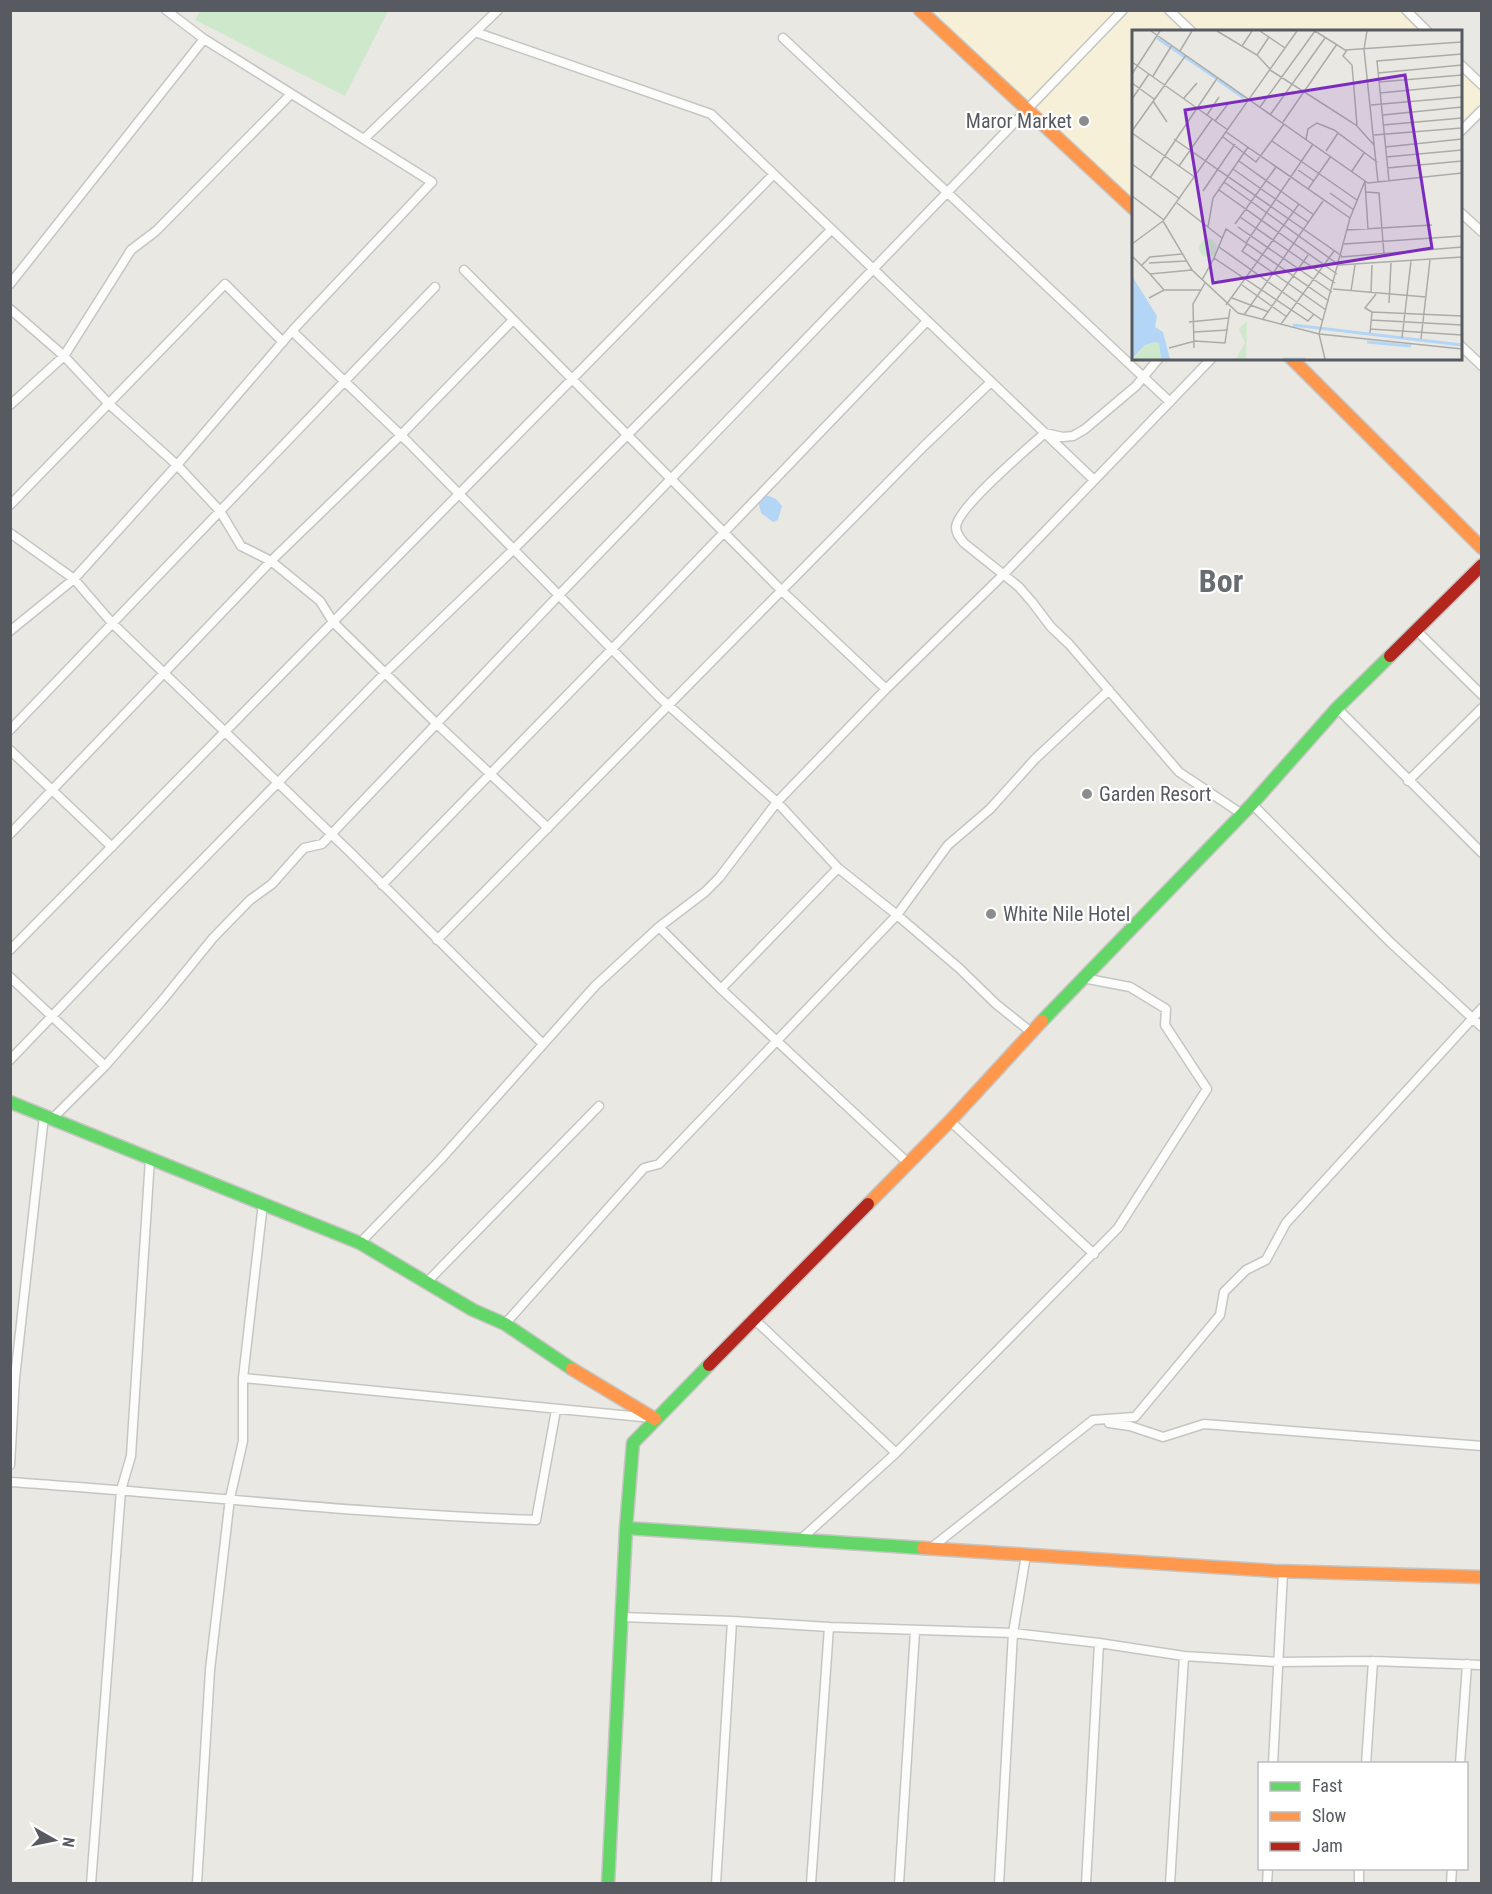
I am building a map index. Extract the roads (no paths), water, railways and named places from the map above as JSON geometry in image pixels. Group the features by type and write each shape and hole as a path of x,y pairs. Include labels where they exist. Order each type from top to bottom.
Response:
{"street":[{"path":"10,631 74,579 177,465 292,331 432,182 204,39 166,10"},
{"path":"364,139 498,10"},
{"path":"920,10 1132,207"},
{"path":"10,1465 15,1378 48,1118 105,1066 213,938 250,900 272,884 304,848 322,844 670,479 1123,10"},
{"path":"1169,10 1190,30"},
{"path":"1406,10 1426,30"},
{"path":"475,32 711,114 1094,480"},
{"path":"783,38 1170,402"},
{"path":"10,284 204,39"},
{"path":"1462,65 1482,85"},
{"path":"10,405 64,356 131,250 156,231 291,94"},
{"path":"1462,131 1482,110"},
{"path":"10,950 774,174"},
{"path":"1462,213 1482,232"},
{"path":"10,1060 385,673 514,549 831,230"},
{"path":"464,270 782,591 886,689"},
{"path":"10,505 225,284 283,342"},
{"path":"10,730 435,287"},
{"path":"10,309 64,356 109,404 177,465 220,511 241,546 271,561 320,601 333,622 548,828"},
{"path":"10,834 271,561 401,435 513,320"},
{"path":"382,885 927,321"},
{"path":"292,331 401,435 669,706 777,802 838,868 897,915 1030,1032"},
{"path":"1462,346 1482,366"},
{"path":"1045,433 1063,437 1073,436 1085,429 1144,378 1158,360"},
{"path":"360,1243 440,1160 595,986 659,927 705,892 719,878 777,802 886,689 1004,574 1210,360"},
{"path":"1293,360 1336,406 1482,548"},
{"path":"437,940 924,446 991,382"},
{"path":"1045,433 988,485 962,513 956,525 957,534 964,543 1004,574 1026,595 1051,627 1069,644 1148,739 1179,772 1242,814"},
{"path":"10,533 74,579 112,623 331,834 543,1044"},
{"path":"608,1884 626,1528 633,1443 950,1121 1030,1032 1252,804 1337,708 1482,565"},
{"path":"1415,629 1482,695"},
{"path":"505,1323 644,1168 659,1164 897,915 948,845 990,809 1035,759 1109,690"},
{"path":"1337,708 1408,782 1482,853"},
{"path":"1408,782 1482,708"},
{"path":"10,750 112,847"},
{"path":"1252,804 1390,942 1482,1027"},
{"path":"720,989 838,868"},
{"path":"659,927 720,989 908,1163"},
{"path":"10,977 105,1066"},
{"path":"800,1541 896,1453 1118,1228 1207,1089 1165,1025 1166,1009 1130,987 1083,978"},
{"path":"930,1548 1093,1420 1135,1417 1220,1315 1224,1292 1246,1270 1266,1260 1286,1223 1482,1008"},
{"path":"10,1102 360,1243 472,1310 505,1323 575,1371 655,1419"},
{"path":"426,1283 599,1106"},
{"path":"950,1121 1094,1254"},
{"path":"91,1884 121,1490 131,1456 150,1158"},
{"path":"197,1884 210,1670 230,1498 243,1441 243,1378 263,1203"},
{"path":"754,1319 896,1453"},
{"path":"243,1378 655,1419"},
{"path":"10,1482 230,1498 425,1516 536,1520 556,1410"},
{"path":"1093,1420 1130,1426 1163,1437 1204,1424 1482,1446"},
{"path":"626,1528 1283,1572 1482,1577"},
{"path":"999,1884 1013,1633 1026,1555"},
{"path":"1273,1762 1283,1572"},
{"path":"621,1617 1013,1633 1184,1656 1278,1662 1373,1661 1482,1665"},
{"path":"716,1884 732,1621"},
{"path":"811,1884 829,1627"},
{"path":"899,1884 915,1630"},
{"path":"1086,1884 1099,1643"},
{"path":"1170,1884 1184,1656"},
{"path":"1366,1762 1373,1661"},
{"path":"1460,1762 1467,1664"}],"water":[{"path":"766,495 776,499 782,506 778,520 773,522 761,513 758,501"}],"place":[{"name":"Maror Market","path":"1084,121"},
{"name":"Garden Resort","path":"1087,794"},
{"name":"White Nile Hotel","path":"991,914"}],"district":[{"name":"Bor","path":"1221,581"}]}
